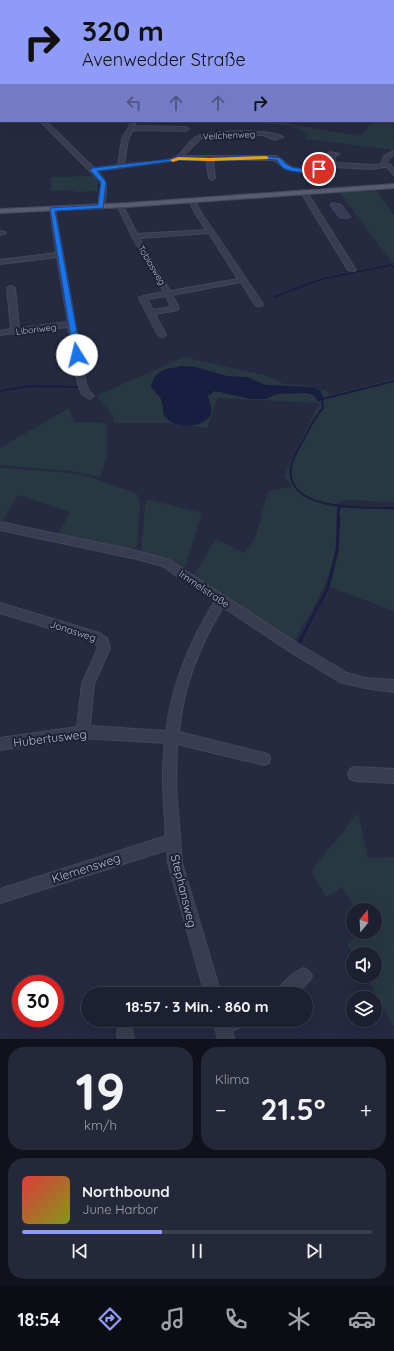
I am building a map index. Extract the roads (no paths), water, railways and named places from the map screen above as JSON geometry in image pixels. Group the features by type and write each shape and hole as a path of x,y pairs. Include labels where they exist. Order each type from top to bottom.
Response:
{"main road":[{"path":"0,212 394,186"}],"street":[{"path":"44,122 93,170 103,182 100,206"},
{"path":"121,166 125,138 134,122"},
{"path":"131,128 186,130"},
{"name":"Veilchenweg","path":"178,158 199,137 239,133 265,134"},
{"path":"384,165 386,157 394,153"},
{"path":"331,156 334,164"},
{"path":"93,170 178,158 274,158 278,159 284,166 301,170 319,169 334,164 373,167 384,165 389,166 394,173"},
{"path":"210,159 212,178"},
{"path":"301,192 352,270"},
{"path":"196,200 197,211 259,304"},
{"name":"Tobiasweg","path":"121,205 135,236 175,308 150,312"},
{"path":"52,209 82,384 85,392 90,396"},
{"name":"Tobiasweg","path":"135,236 162,234 185,235 211,231"},
{"path":"0,262 60,255"},
{"path":"168,294 242,280"},
{"path":"11,288 15,331"},
{"name":"Tobiasweg","path":"162,335 144,298 168,294"},
{"name":"Liboriweg","path":"0,333 72,324"},
{"name":"Immelstraße","path":"0,526 137,555 165,563 221,601 344,678 365,683 394,686"},
{"name":"Stephansweg","path":"211,987 175,863 169,786 169,761 180,690 188,664 204,628 221,601"},
{"name":"Jonasweg","path":"0,608 99,638 103,642 104,648 88,684 83,732"},
{"name":"Hubertusweg","path":"0,744 83,732 172,737"},
{"path":"172,737 186,739 264,760"},
{"path":"355,774 394,776"},
{"name":"Klemensweg","path":"0,896 163,843 173,842"},
{"path":"292,987 304,976"}],"water":[{"path":"180,366 196,367 227,376 247,377 266,385 314,387 320,390 324,398 319,402 313,395 307,393 277,394 266,399 251,399 215,391 208,396 212,410 208,419 197,424 184,426 172,422 165,417 163,413 163,404 159,396 151,387 157,374 167,369"}],"waterway":[{"path":"97,178 99,182 99,191"},
{"path":"274,297 322,279 391,265 394,267"},
{"path":"394,381 322,399 323,408 311,426 291,467 292,482 300,492 313,500 347,507 394,508"},
{"path":"0,391 29,386 78,387"},
{"path":"338,518 339,507"},
{"path":"299,643 328,587 337,550 339,517"}]}
